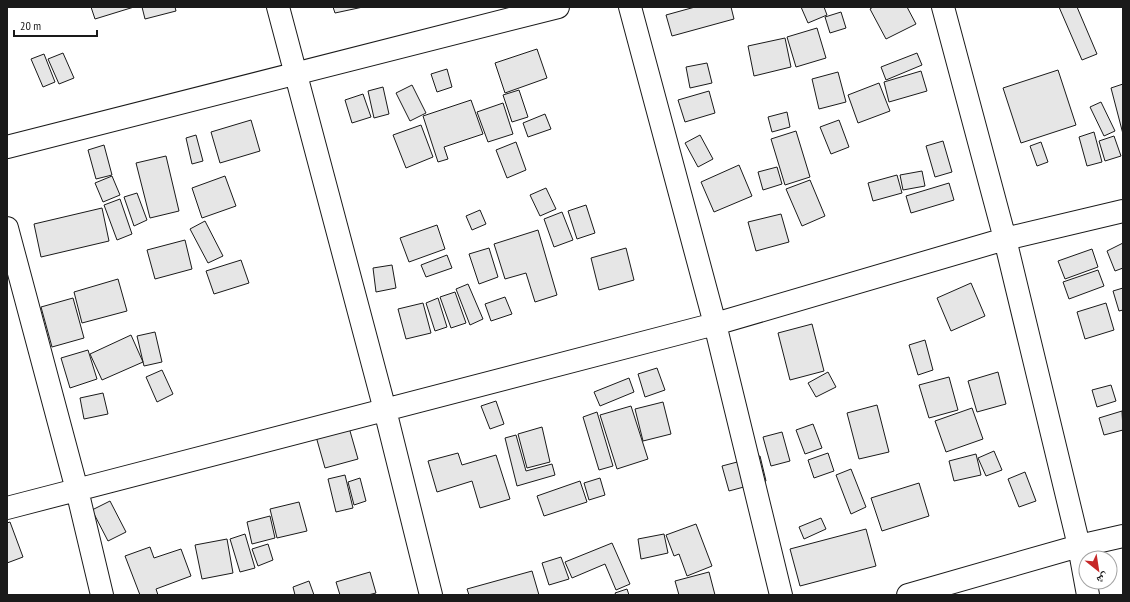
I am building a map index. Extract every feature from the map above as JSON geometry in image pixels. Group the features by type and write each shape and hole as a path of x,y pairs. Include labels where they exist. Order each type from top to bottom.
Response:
{"street":[{"path":"278,7 385,410 431,595"},
{"path":"7,147 558,7"},
{"path":"630,7 715,324 781,595"},
{"path":"943,7 1005,239 1079,546 1088,595"},
{"path":"7,508 715,324 1005,239 1123,211"},
{"path":"7,228 102,595"},
{"path":"908,595 1079,546 1123,536"}],"building":[{"path":"91,7 134,7 95,19"},
{"path":"142,7 175,7 176,11 145,19"},
{"path":"333,7 363,7 335,13"},
{"path":"695,7 731,7 734,19 672,36 666,15"},
{"path":"801,7 824,7 827,15 808,23"},
{"path":"873,7 907,7 916,24 886,39 870,9"},
{"path":"1059,7 1077,7 1097,54 1082,60"},
{"path":"841,12 846,28 830,33 825,17"},
{"path":"817,28 826,58 796,67 787,37"},
{"path":"785,38 791,67 754,76 748,46"},
{"path":"537,49 547,78 505,93 495,63"},
{"path":"63,53 74,78 59,84 48,59"},
{"path":"917,53 922,65 886,80 881,67"},
{"path":"44,54 55,82 43,87 31,59"},
{"path":"707,63 712,83 690,88 686,67"},
{"path":"447,69 452,87 437,92 431,74"},
{"path":"1058,70 1076,125 1021,143 1003,88"},
{"path":"921,71 927,91 889,102 884,82"},
{"path":"838,72 846,102 819,109 812,79"},
{"path":"879,83 890,111 858,123 848,95"},
{"path":"1123,84 1123,134 1111,88"},
{"path":"412,85 426,113 410,121 396,93"},
{"path":"383,87 389,114 374,118 368,91"},
{"path":"519,90 528,117 512,122 503,95"},
{"path":"709,91 715,113 685,122 678,100"},
{"path":"363,94 371,117 352,123 345,100"},
{"path":"471,100 483,134 444,147 448,159 438,162 423,116"},
{"path":"1101,102 1115,131 1104,136 1090,107"},
{"path":"503,103 513,134 488,142 477,112"},
{"path":"787,112 790,127 772,132 768,117"},
{"path":"545,114 551,129 528,137 523,123"},
{"path":"251,120 260,151 220,163 211,132"},
{"path":"839,120 849,147 831,154 820,127"},
{"path":"421,125 433,157 406,168 393,135"},
{"path":"796,131 810,177 785,185 771,139"},
{"path":"1094,132 1102,162 1087,166 1079,137"},
{"path":"196,135 203,161 192,164 186,138"},
{"path":"700,135 713,159 698,167 685,143"},
{"path":"1114,136 1121,156 1105,161 1099,141"},
{"path":"943,141 952,172 935,177 926,146"},
{"path":"516,142 526,170 507,178 496,150"},
{"path":"1041,142 1048,162 1037,166 1030,146"},
{"path":"104,145 112,175 96,179 88,150"},
{"path":"166,156 179,211 150,218 136,163"},
{"path":"739,165 752,196 714,212 701,182"},
{"path":"777,167 782,184 763,190 758,172"},
{"path":"922,171 925,186 903,190 900,175"},
{"path":"897,175 902,193 873,201 868,183"},
{"path":"112,176 120,195 103,202 95,183"},
{"path":"225,176 236,206 202,218 192,188"},
{"path":"810,180 825,216 802,226 786,189"},
{"path":"949,183 954,200 911,213 906,196"},
{"path":"546,188 556,209 540,216 530,195"},
{"path":"137,193 147,220 134,226 124,197"},
{"path":"120,199 132,234 117,240 104,205"},
{"path":"586,205 595,233 577,239 568,211"},
{"path":"102,208 109,241 41,257 34,224"},
{"path":"480,210 486,224 472,230 466,216"},
{"path":"562,212 573,240 554,247 544,219"},
{"path":"781,214 789,242 756,251 748,222"},
{"path":"205,221 223,256 208,263 190,229"},
{"path":"437,225 445,249 409,262 400,238"},
{"path":"538,230 557,295 535,302 526,273 505,279 494,244"},
{"path":"185,240 192,269 155,279 147,250"},
{"path":"1123,243 1123,268 1115,271 1107,251"},
{"path":"489,248 498,277 479,284 469,254"},
{"path":"626,248 634,280 599,290 591,258"},
{"path":"1092,249 1098,267 1065,279 1058,261"},
{"path":"447,255 452,268 426,277 421,265"},
{"path":"241,260 249,283 214,294 206,271"},
{"path":"392,265 396,288 376,292 373,268"},
{"path":"1098,270 1104,286 1069,299 1063,282"},
{"path":"118,279 127,311 82,323 74,292"},
{"path":"971,283 985,316 951,331 937,298"},
{"path":"468,284 483,319 470,325 456,289"},
{"path":"1123,288 1123,310 1119,311 1113,291"},
{"path":"455,292 466,323 451,328 440,297"},
{"path":"505,297 512,314 491,321 485,304"},
{"path":"73,298 84,338 52,347 41,307"},
{"path":"438,298 447,327 435,331 426,303"},
{"path":"423,303 431,333 406,339 398,309"},
{"path":"1106,303 1114,330 1085,339 1077,312"},
{"path":"812,324 824,371 790,380 778,333"},
{"path":"155,332 162,362 144,366 137,336"},
{"path":"131,335 143,362 102,380 90,354"},
{"path":"925,340 933,370 918,375 909,345"},
{"path":"88,350 97,379 70,388 61,358"},
{"path":"657,368 665,390 645,397 638,374"},
{"path":"162,370 173,394 157,402 146,377"},
{"path":"828,372 836,387 816,397 808,383"},
{"path":"998,372 1006,404 977,412 968,381"},
{"path":"949,377 958,410 929,418 919,385"},
{"path":"629,378 634,392 600,406 594,392"},
{"path":"1111,385 1116,401 1097,407 1092,390"},
{"path":"103,393 108,414 84,419 80,398"},
{"path":"496,401 504,424 490,429 481,406"},
{"path":"663,402 671,434 643,441 635,409"},
{"path":"877,405 889,452 859,459 847,413"},
{"path":"631,406 648,459 617,469 600,415"},
{"path":"972,408 983,439 946,452 935,421"},
{"path":"1122,411 1123,430 1104,435 1099,418"},
{"path":"597,412 613,466 599,470 583,417"},
{"path":"348,424 358,459 325,468 315,433"},
{"path":"813,424 822,448 805,454 796,430"},
{"path":"542,427 550,462 527,468 518,434"},
{"path":"782,432 790,461 771,466 763,437"},
{"path":"516,435 526,471 552,464 555,475 517,486 505,438"},
{"path":"994,451 1002,470 986,476 978,458"},
{"path":"458,453 462,465 496,455 510,499 480,508 472,481 437,492 428,461"},
{"path":"828,453 834,471 814,478 808,460"},
{"path":"976,454 981,475 954,481 949,461"},
{"path":"760,456 766,481 729,491 722,466"},
{"path":"851,469 866,507 851,514 836,475"},
{"path":"1025,472 1036,501 1019,507 1008,479"},
{"path":"345,475 353,508 336,512 328,479"},
{"path":"360,478 366,501 354,505 348,482"},
{"path":"600,478 605,495 589,500 584,483"},
{"path":"580,481 587,502 544,516 537,496"},
{"path":"919,483 929,516 882,531 871,498"},
{"path":"110,501 126,532 108,541 92,510"},
{"path":"299,502 307,531 277,538 270,509"},
{"path":"270,516 275,538 252,544 247,522"},
{"path":"821,518 826,529 804,539 799,527"},
{"path":"10,522 23,557 7,563 7,523"},
{"path":"696,524 712,566 687,576 679,554 674,556 666,535"},
{"path":"866,529 876,566 800,586 790,549"},
{"path":"245,534 255,568 240,572 230,539"},
{"path":"664,534 668,553 641,559 638,539"},
{"path":"227,539 233,573 202,579 195,545"},
{"path":"612,543 630,584 616,590 605,564 572,578 565,562"},
{"path":"268,544 273,560 258,566 252,549"},
{"path":"150,547 154,558 181,549 191,576 156,589 158,595 140,595 125,556"},
{"path":"561,557 569,579 549,585 542,563"},
{"path":"532,571 539,595 469,595 467,589"},
{"path":"370,572 376,593 368,595 340,595 336,582"},
{"path":"709,572 715,595 679,595 675,581"},
{"path":"309,581 314,595 295,595 293,587"},
{"path":"627,589 629,595 616,595 615,593"}]}
